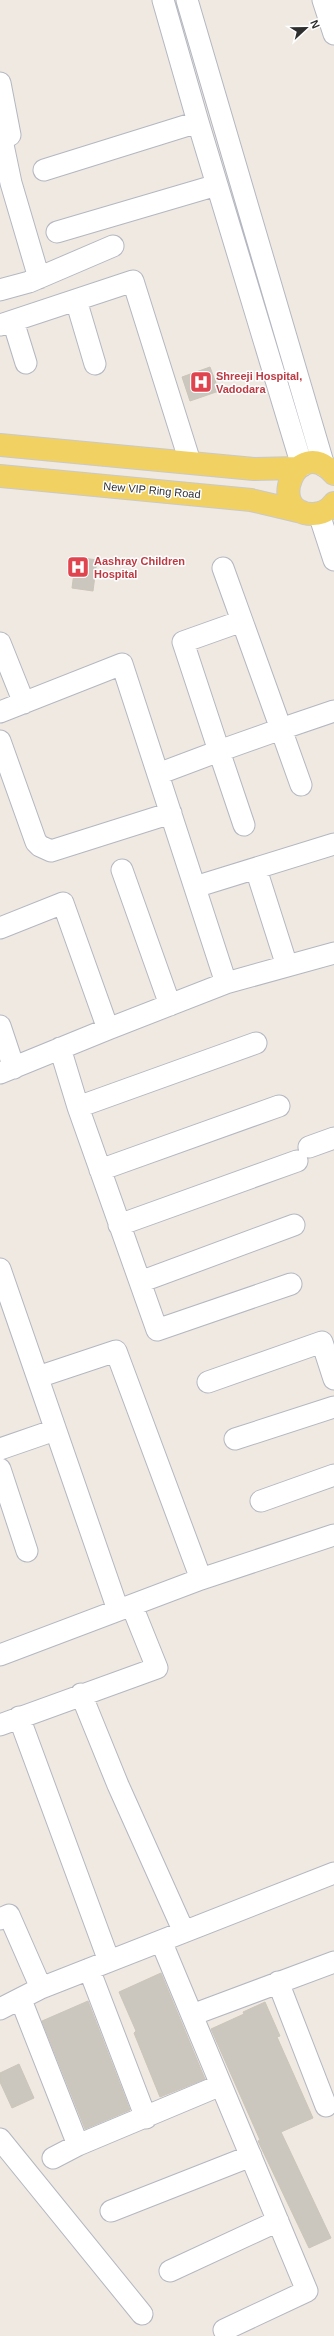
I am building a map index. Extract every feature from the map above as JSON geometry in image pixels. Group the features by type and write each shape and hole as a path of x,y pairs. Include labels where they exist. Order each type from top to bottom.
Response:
{"main road":[{"path":"0,445 254,469 300,467 314,463 330,469"},
{"path":"300,467 292,474 288,491 290,499 327,509"},
{"name":"New VIP Ring Road","path":"0,476 251,500 327,509"}],"street":[{"path":"163,0 300,467"},
{"path":"187,0 330,469"},
{"path":"324,0 334,34"},
{"path":"0,83 10,135 1,140 11,183 39,278"},
{"path":"44,170 198,122"},
{"path":"57,232 217,185"},
{"path":"0,290 39,278 113,246"},
{"path":"26,363 7,323 133,281 190,462"},
{"path":"76,300 95,364"},
{"path":"327,509 334,560"},
{"path":"223,568 301,785"},
{"path":"242,621 183,642 244,825"},
{"path":"0,643 24,703"},
{"path":"0,712 122,664 226,983"},
{"path":"158,774 334,711"},
{"path":"0,741 36,842 51,852 171,813"},
{"path":"195,887 334,844"},
{"path":"256,869 287,966"},
{"path":"122,870 170,1005"},
{"path":"0,928 63,903 108,1028"},
{"path":"0,1026 7,1071 108,1028 226,983 334,953"},
{"path":"78,1107 256,1043"},
{"path":"60,1048 78,1107 157,1330 292,1284"},
{"path":"100,1170 279,1106"},
{"path":"119,1225 303,1154 334,1138"},
{"path":"140,1282 294,1225"},
{"path":"0,1269 55,1430 125,1608 157,1668 9,1721 109,1961"},
{"path":"208,1382 328,1336 334,1379"},
{"path":"38,1377 116,1351 201,1579"},
{"path":"236,1439 334,1407"},
{"path":"0,1449 55,1430"},
{"path":"0,1468 28,1551"},
{"path":"261,1501 334,1475"},
{"path":"0,1655 201,1579 334,1535"},
{"path":"81,1694 118,1785 184,1932"},
{"path":"0,2009 21,2000 41,1988 334,1873"},
{"path":"0,1919 9,1915 41,1988"},
{"path":"161,1941 307,2291 224,2330"},
{"path":"192,2015 334,1962"},
{"path":"89,1969 146,2118"},
{"path":"278,1982 326,2106"},
{"path":"21,2000 78,2145"},
{"path":"53,2158 78,2145 146,2118 222,2085"},
{"path":"0,2139 142,2314"},
{"path":"111,2211 251,2156"},
{"path":"170,2271 278,2221"}],"building":[{"path":"210,367 219,391 190,401 182,377"},
{"path":"76,557 97,560 93,591 72,588"},
{"path":"161,1973 205,2079 160,2097 134,2033 136,2031 119,1992"},
{"path":"88,2001 130,2110 85,2129 42,2021"},
{"path":"265,2002 280,2036 277,2037 313,2118 281,2132 331,2238 309,2248 258,2141 260,2140 211,2029 244,2014 243,2012"},
{"path":"19,2064 34,2098 12,2108 0,2082 0,2073"}],"place":[{"name":"Shreeji Hospital, Vadodara","path":"201,382"},
{"name":"Aashray Children Hospital","path":"78,567"}]}
